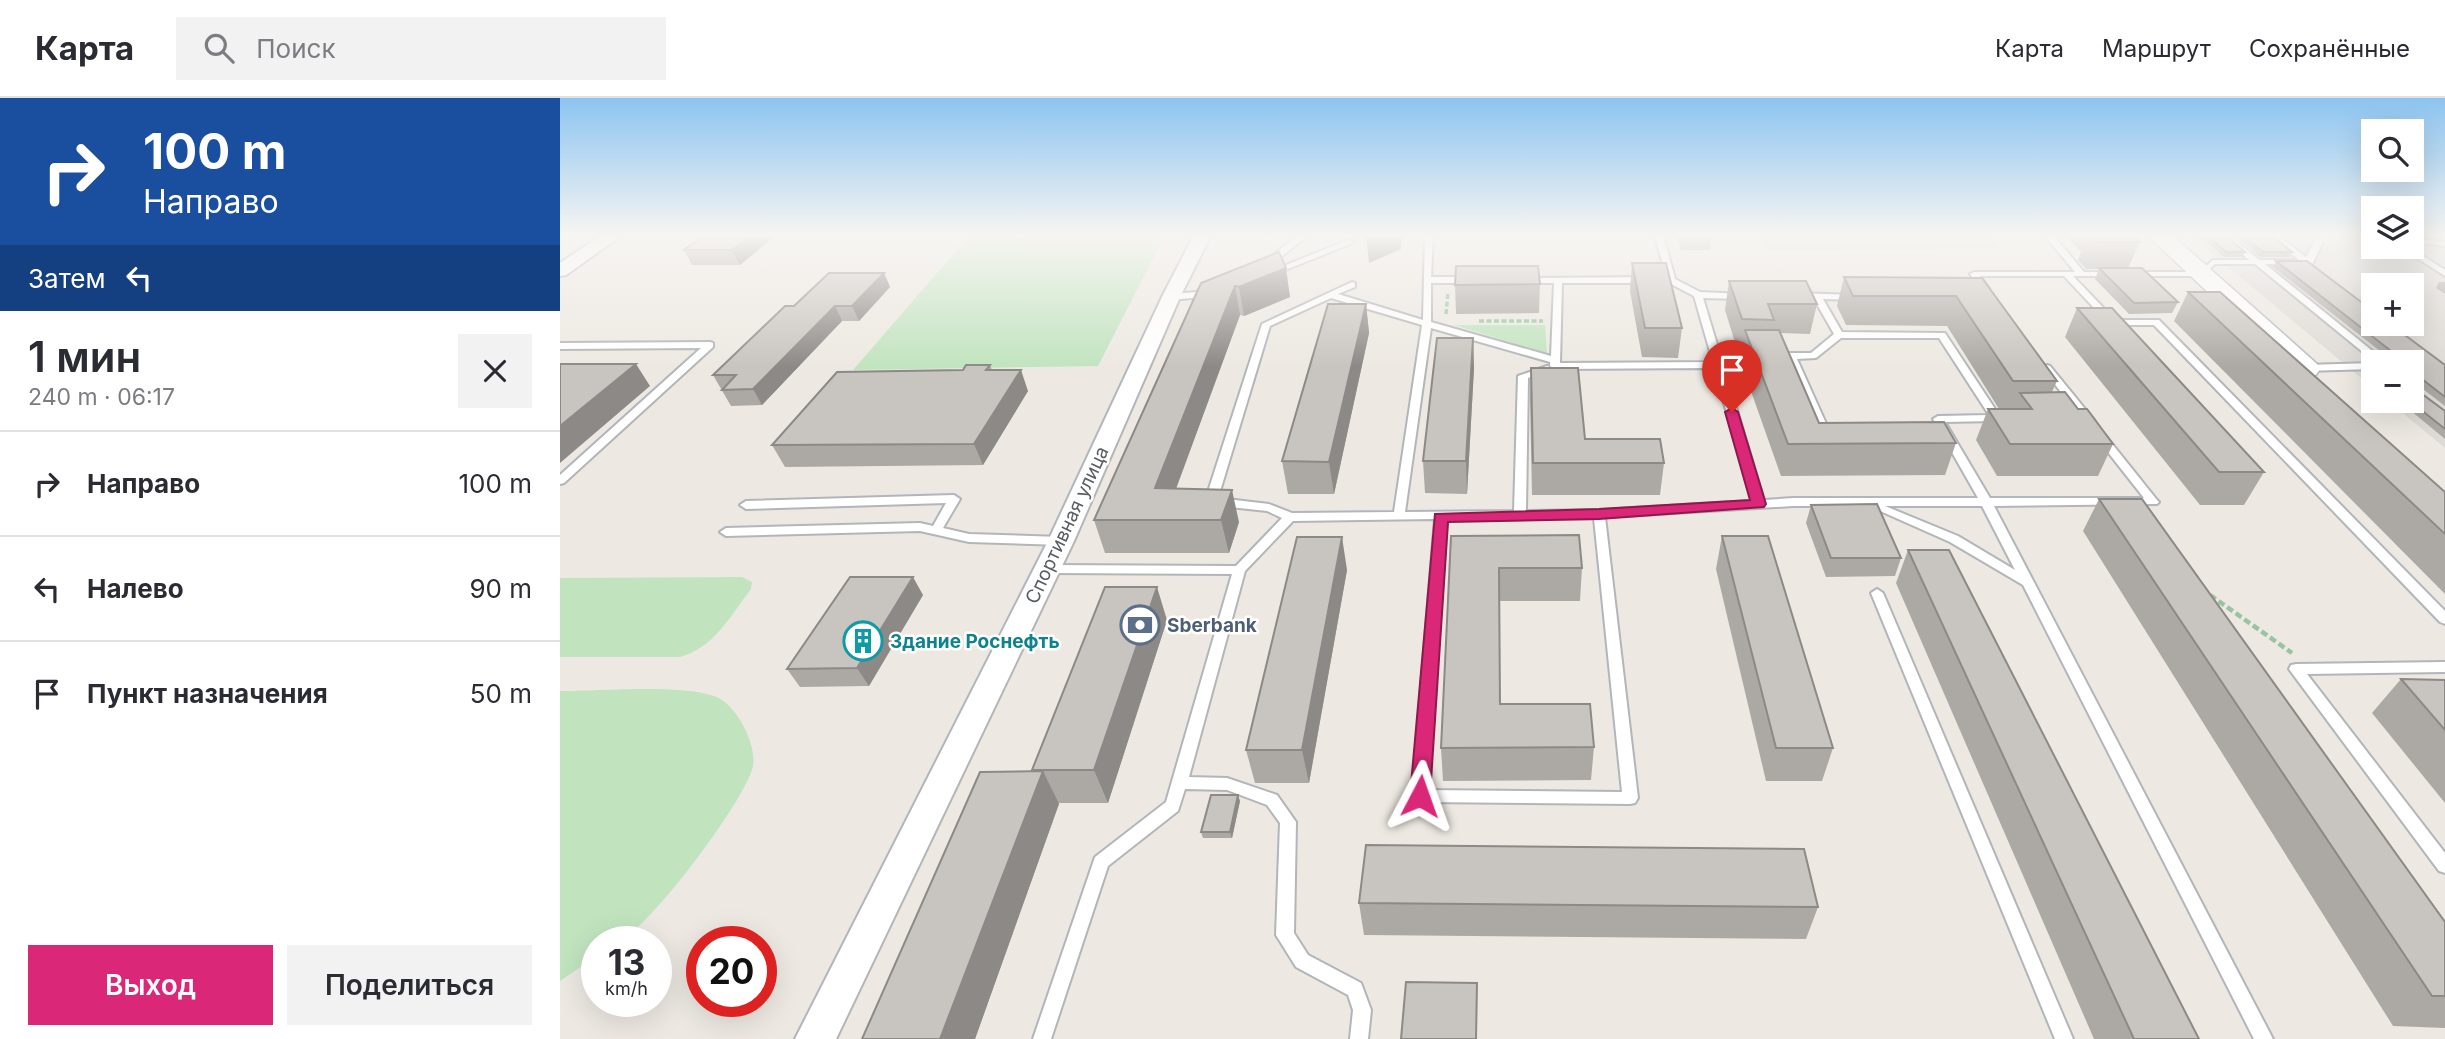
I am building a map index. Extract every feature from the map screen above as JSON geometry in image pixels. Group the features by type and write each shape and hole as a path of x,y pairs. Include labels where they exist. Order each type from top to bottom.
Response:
{"street":[{"name":"Спортивная улица","path":"815,1039 1048,569 1180,279"},
{"path":"2206,279 2335,395"}],"lane":[{"path":"1977,279 1993,299 1979,299"},
{"path":"2071,279 2113,323 2156,323 2445,619"},
{"path":"2278,279 2366,350"},
{"path":"1399,517 1427,324 1427,280 1479,280"},
{"path":"1519,280 1671,280 1698,295 1751,296"},
{"path":"1555,363 1558,280"},
{"path":"1352,285 1266,324 1211,500 1269,508 1290,517 1599,514 1759,504 1867,502 2152,502 2043,363"},
{"path":"1171,297 1217,293"},
{"path":"1331,295 1427,324 1445,325 1555,363 1718,365"},
{"path":"1698,295 1759,504"},
{"path":"1791,296 1858,297"},
{"path":"1817,297 1839,335"},
{"path":"1778,355 1813,356 1839,335 1942,335 1996,418"},
{"path":"560,346 710,345 560,481"},
{"path":"1715,354 1766,355"},
{"path":"1791,356 1829,441 1842,441"},
{"path":"1520,515 1523,376 1555,363"},
{"path":"2305,368 2361,366"},
{"path":"2073,417 2085,417"},
{"path":"2009,418 1938,419 1986,502 2264,1039"},
{"path":"1937,442 1951,442"},
{"path":"746,505 954,499 936,530"},
{"path":"1867,502 1954,539 2028,583"},
{"path":"1441,517 1420,796 1630,798 1599,514"},
{"path":"1042,1039 1101,862 1173,806 1239,570 1290,517"},
{"path":"726,532 920,527 969,538 1061,541"},
{"path":"1048,569 1239,570"},
{"path":"1877,593 2064,1039"},
{"path":"2445,667 2296,669 2445,866"},
{"path":"1179,783 1227,784 1272,800 1288,822 1284,935 1302,961 1355,989 1362,1010 1359,1039"}],"path":[{"path":"1449,288 1445,325 1548,321"},
{"path":"2204,587 2213,598 2316,669"}],"shaded area":[{"path":"2243,279 2361,279 2361,336 2424,336 2424,279 2445,279 2445,448 2403,413 2424,413 2424,350 2361,350 2361,378"}],"green space":[{"path":"932,279 1143,279 1098,366 853,370"},
{"path":"1454,325 1545,325 1547,353"},
{"path":"742,577 752,582 751,589 721,629 692,653 680,657 560,657 560,578"},
{"path":"681,690 699,692 722,700 737,715 752,747 753,766 734,805 672,890 638,926 581,926 581,967 560,981 560,691"}],"building":[{"path":"823,279 878,279 852,306 835,306 753,389 722,390 736,375 713,375 785,306 794,306"},
{"path":"1211,279 1259,279 1235,286 1155,488 1232,490 1221,520 1094,520 1201,283"},
{"path":"1455,279 1539,279 1540,284 1455,285"},
{"path":"1635,279 1670,279 1682,328 1645,328"},
{"path":"1845,279 1983,279 2057,381 2013,381 1956,296 1853,296"},
{"path":"2110,279 2154,279 2178,302 2134,303"},
{"path":"2299,279 2331,279 2361,302 2361,328"},
{"path":"1729,281 1806,281 1817,304 1768,304 1774,320 1742,319"},
{"path":"2188,292 2220,292 2445,492 2445,534"},
{"path":"1328,304 1366,304 1329,462 1282,461"},
{"path":"2077,308 2112,308 2264,472 2219,472"},
{"path":"1745,330 1779,330 1819,423 1944,422 1956,443 1788,444"},
{"path":"2372,336 2406,336 2445,365 2445,397 2424,381 2424,350 2390,350"},
{"path":"1437,338 1473,338 1466,461 1423,461"},
{"path":"560,364 636,364 560,426"},
{"path":"966,365 990,365 986,370 1021,370 974,444 772,445 837,372 963,370"},
{"path":"1531,368 1578,368 1585,439 1660,439 1664,463 1533,463"},
{"path":"2065,392 2078,409 2087,409 2113,444 2010,444 1988,409 2032,409 2020,393"},
{"path":"2424,395 2445,411 2445,429 2424,412"},
{"path":"2099,499 2142,499 2445,922 2445,996 2432,996"},
{"path":"1877,504 1901,558 1831,558 1811,505"},
{"path":"1579,535 1582,568 1499,568 1500,704 1590,704 1594,747 1441,748 1451,536"},
{"path":"1722,536 1768,536 1833,748 1776,748"},
{"path":"1297,537 1342,537 1302,750 1246,750"},
{"path":"1908,550 1949,550 2199,1039 2134,1039"},
{"path":"850,577 913,577 857,668 787,669"},
{"path":"1105,587 1157,587 1094,770 1032,770"},
{"path":"2401,679 2445,680 2445,730"},
{"path":"1043,771 940,1039 862,1039 980,772"},
{"path":"1211,795 1238,795 1230,832 1201,832"},
{"path":"1366,845 1804,849 1818,907 1359,903"},
{"path":"1406,982 1477,983 1476,1039 1401,1039"}],"place":[{"name":"Sberbank","path":"1140,625"},
{"name":"Здание Роснефть","path":"863,641"}],"route":[{"path":"1420,796 1441,517 1599,514 1759,504 1732,412"}]}
